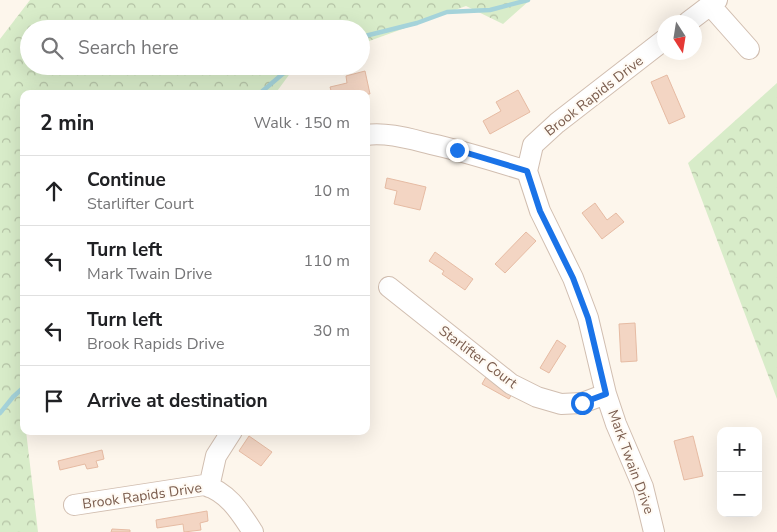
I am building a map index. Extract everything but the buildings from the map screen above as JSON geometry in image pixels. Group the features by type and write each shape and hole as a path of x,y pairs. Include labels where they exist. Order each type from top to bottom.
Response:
{"street":[{"path":"697,15 714,2 749,49"},
{"name":"Brook Rapids Drive","path":"527,171 533,145 558,123 657,45"},
{"path":"370,135 413,139 527,171"},
{"name":"Mark Twain Drive","path":"527,171 540,211 573,278 588,318 606,394 616,424 643,487 655,530"},
{"name":"Starlifter Court","path":"389,287 511,384 537,397 561,404 582,403 606,394"},
{"name":"Brook Rapids Drive","path":"209,486 216,456 229,435"},
{"name":"Brook Rapids Drive","path":"74,505 194,486 209,486 222,493 236,507 253,532"}],"green space":[{"path":"30,0 530,0 503,24 466,6 370,41 370,20 20,20 20,75 289,75 278,90 20,90 20,435 26,435 38,532 0,532 0,39"},
{"path":"777,83 777,399 688,163"}],"waterway":[{"path":"370,35 417,23 447,12 490,10 528,0"},
{"path":"264,90 281,75"},
{"path":"0,413 20,391"}],"route":[{"path":"457,150 527,171 540,211 573,278 588,318 606,394 582,403"}]}
